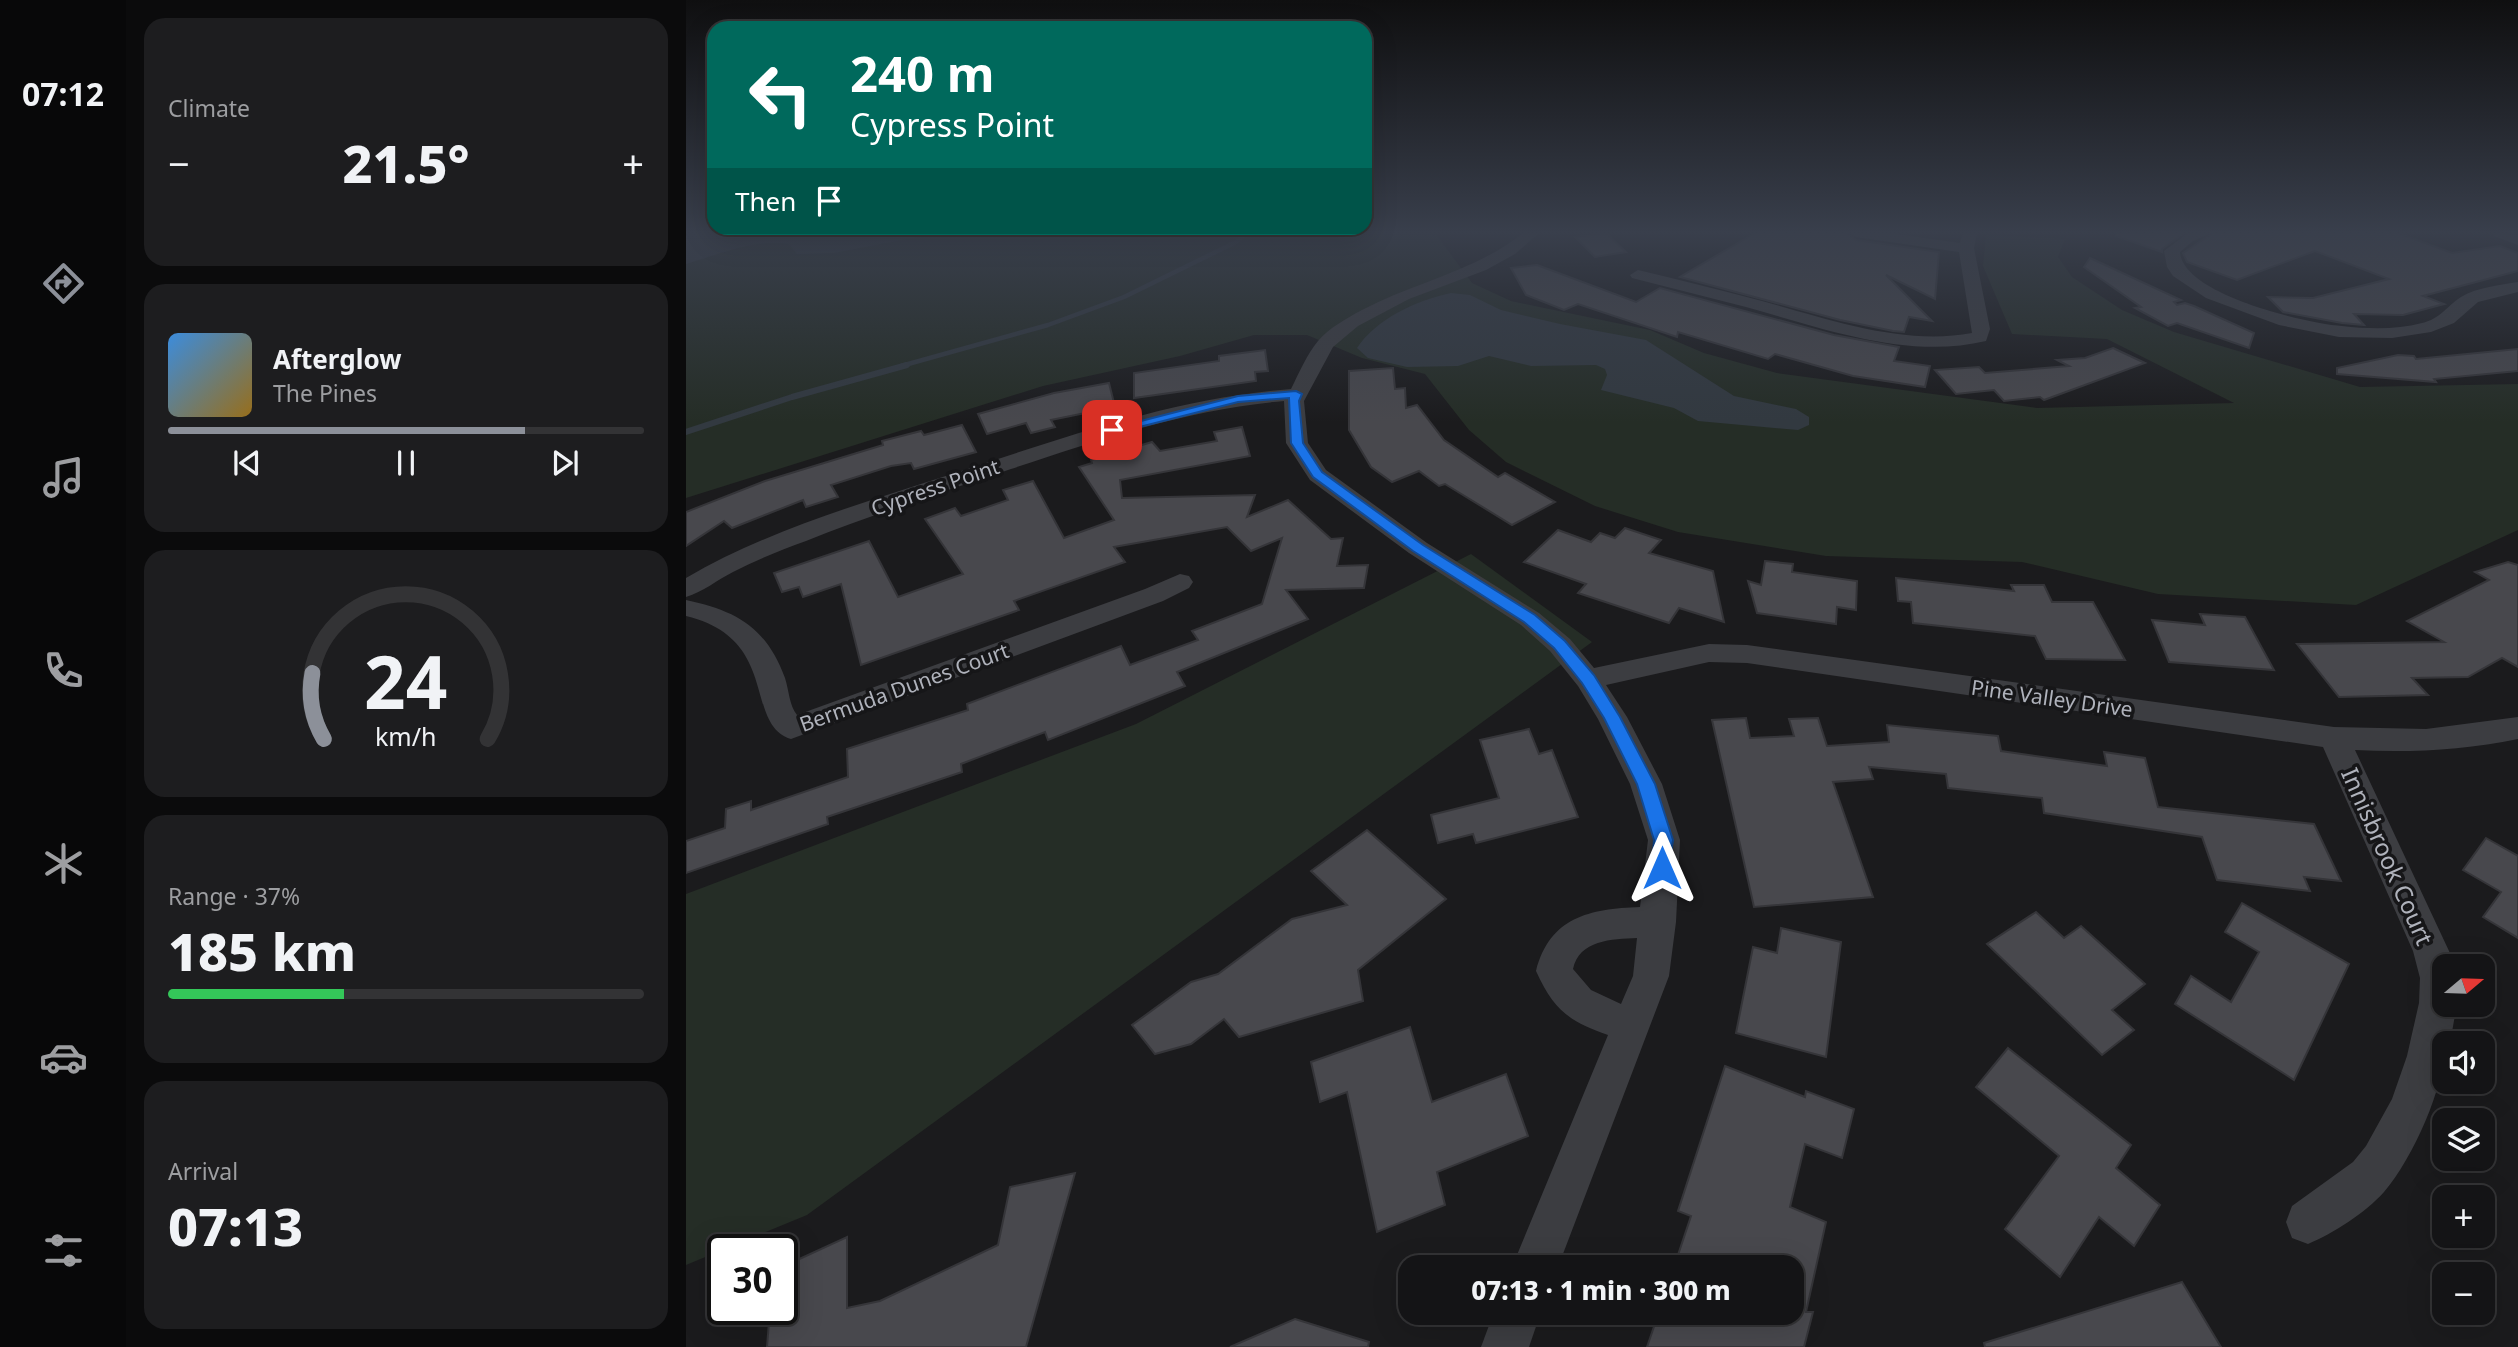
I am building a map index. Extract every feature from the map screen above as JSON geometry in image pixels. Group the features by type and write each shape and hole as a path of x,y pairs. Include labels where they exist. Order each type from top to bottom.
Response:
{"street":[{"path":"1401,296 1352,322 1325,344 1295,400 1297,443 1318,475 1418,548 1530,619 1560,645 1588,679 1612,717 1646,784 1664,840 1651,976 1540,1255"},
{"path":"1718,296 1882,335 1965,342 1980,337 1982,329 1977,296"},
{"path":"2218,296 2254,312 2313,326 2381,332 2417,330 2444,321 2467,301 2478,296"},
{"name":"Cypress Point","path":"686,589 723,567 760,550 888,502 1065,444 1193,410 1295,400"},
{"name":"Bermuda Dunes Court","path":"686,608 713,613 746,633 758,649 774,686 777,712 791,728 1154,595 1180,582"},
{"name":"Pine Valley Drive","path":"1588,679 1709,653 1747,654 2334,738 2401,743 2486,736 2518,728"},
{"name":"Innisbrook Court","path":"2308,1222 2368,1178 2384,1158 2415,1097 2436,1012 2439,982 2431,951 2334,738"},
{"path":"1633,1026 1582,1009 1562,986 1554,971 1561,950 1578,934 1599,926 1657,922"},
{"path":"1505,1347 1513,1325"}],"shaded area":[{"path":"686,296 1500,296 1511,301 1650,330 1704,353 1777,373 2037,408 2234,403 2107,339 2012,334 1996,296 2101,296 2122,310 2174,332 2360,387 2518,384 2518,530 2356,605 2158,594 2022,562 1826,556 1678,532 1595,506 1506,462 1469,430 1425,374 1362,358 1307,335 1254,335 1180,356 1043,386 686,498"},
{"path":"1440,296 1472,296 1501,310 1646,340 1734,396 1796,409 1809,417 1809,425 1798,430 1698,421 1674,408 1601,390 1607,375 1605,369 1596,365 1531,366 1489,356 1458,366 1407,367 1368,358 1357,348 1386,320 1425,300"},
{"path":"1471,554 1592,642 807,1215 761,1234 707,1234 707,1256 686,1265 686,894 1136,724"}],"building":[{"path":"1528,296 1620,296 1636,302 1647,296 1689,296 1834,335 1899,347 1894,361 1930,366 1925,387 1853,376 1775,354 1768,359 1678,332 1677,337 1578,304 1564,310"},
{"path":"1750,296 1907,296 1932,321 1909,317 1904,332 1840,320"},
{"path":"2125,296 2172,296 2181,300 2174,302 2177,305 2185,303 2194,306 2254,333 2249,348 2177,323 2168,326 2135,308 2141,307"},
{"path":"2424,296 2444,304 2403,315 2354,314 2364,325 2283,312 2268,297"},
{"path":"2113,348 2145,363 2044,400 2040,397 2004,401 1994,390 1956,394 1935,370 1979,367 1985,373 2069,366 2057,360 2085,358"},
{"path":"2518,349 2518,371 2434,379 2436,382 2337,374 2337,368 2398,355 2414,356 2416,359"},
{"path":"1265,350 1268,371 1255,372 1256,381 1134,398 1134,373 1219,361 1219,356"},
{"path":"1393,368 1395,389 1405,388 1406,408 1417,405 1444,440 1498,477 1505,473 1555,502 1512,525 1445,484 1439,486 1419,471 1392,482 1371,467 1349,430 1349,371"},
{"path":"1109,383 1115,407 1051,420 1055,427 1031,433 1026,423 987,434 978,414 1054,393"},
{"path":"962,425 976,452 914,469 911,463 891,466 831,485 838,497 806,507 803,500 732,528 724,521 686,546 686,512 765,481 883,445 882,441 921,431 924,435"},
{"path":"1242,427 1250,456 1120,480 1122,498 1255,495 1247,517 1288,500 1331,539 1343,538 1337,566 1368,565 1364,588 1286,590 1308,619 1177,672 1185,686 1048,740 1045,732 961,764 962,772 827,817 828,824 686,873 686,841 725,828 726,809 751,801 751,810 848,777 847,749 968,710 967,704 1121,646 1130,665 1198,640 1192,631 1262,604 1282,538 1251,551 1227,527 1114,547 1125,562 1014,601 1019,610 861,665 841,584 803,597 799,587 782,592 774,573 869,541 898,597 963,574 925,519 955,508 961,516 1008,500 1003,490 1033,481 1064,538 1114,520 1079,467 1092,463 1091,460 1152,442 1160,451 1217,441 1214,432"},
{"path":"1625,528 1661,540 1649,553 1713,571 1724,622 1679,608 1669,623 1578,593 1586,584 1524,562 1558,530 1591,542 1600,533 1615,538"},
{"path":"1765,561 1793,564 1792,572 1857,581 1856,610 1837,607 1836,624 1757,613 1748,581 1761,585"},
{"path":"2508,562 2518,565 2518,667 2502,658 2468,677 2412,678 2428,695 2339,697 2297,644 2444,642 2407,621 2489,580 2475,572"},
{"path":"1896,578 2014,591 2011,585 2044,585 2052,602 2093,602 2125,660 2046,659 2035,636 1913,623 1911,602 1898,601"},
{"path":"2200,614 2245,617 2274,670 2169,662 2152,620 2205,625"},
{"path":"1746,718 1750,738 1794,736 1789,719 1818,718 1827,746 1889,742 1887,725 1998,736 2001,751 2107,766 2104,752 2145,758 2158,807 2314,824 2341,881 2304,877 2310,891 2217,880 2202,837 2044,813 2042,798 1948,788 1946,774 1869,767 1873,779 1833,782 1873,897 1754,907 1712,720"},
{"path":"1529,729 1539,754 1552,750 1578,817 1476,843 1473,834 1438,843 1431,815 1499,798 1480,740"},
{"path":"1367,830 1446,899 1358,970 1363,1001 1239,1037 1224,1019 1191,1044 1155,1054 1132,1025 1191,982 1218,974 1292,919 1347,905 1311,871"},
{"path":"2486,838 2518,856 2518,938 2483,917 2501,892 2463,870"},
{"path":"2242,903 2349,964 2294,1080 2175,1004 2191,976 2231,1002 2259,952 2225,932"},
{"path":"2036,912 2064,938 2081,926 2145,984 2112,1010 2134,1030 2102,1055 1987,944"},
{"path":"1781,928 1841,942 1826,1057 1736,1033 1753,947 1777,953"},
{"path":"1410,1027 1432,1102 1506,1074 1528,1136 1437,1172 1445,1205 1377,1232 1347,1092 1320,1102 1311,1062"},
{"path":"2008,1048 2131,1145 2116,1168 2160,1205 2134,1246 2099,1217 2060,1277 2005,1229 2059,1156 1976,1087"},
{"path":"1725,1066 1805,1097 1806,1091 1854,1109 1842,1158 1805,1144 1790,1207 1826,1222 1806,1312 1813,1312 1804,1347 1647,1347 1655,1325 1804,1325 1804,1255 1678,1255 1691,1216 1678,1211"},
{"path":"1075,1173 1026,1347 767,1347 769,1325 798,1325 798,1260 847,1237 847,1308 880,1301 998,1245 1010,1187"},
{"path":"2182,1282 2221,1347 1985,1347 1984,1343"},
{"path":"1295,1319 1369,1342 1368,1347 1230,1347"}],"waterway":[{"path":"901,366 1048,325 1126,296"},
{"path":"686,432 792,397 907,365"}],"route":[{"path":"1112,430 1238,399 1296,394 1294,401 1297,443 1318,475 1418,548 1530,619 1560,645 1588,679 1612,717 1646,784 1664,840 1662,868"}]}
